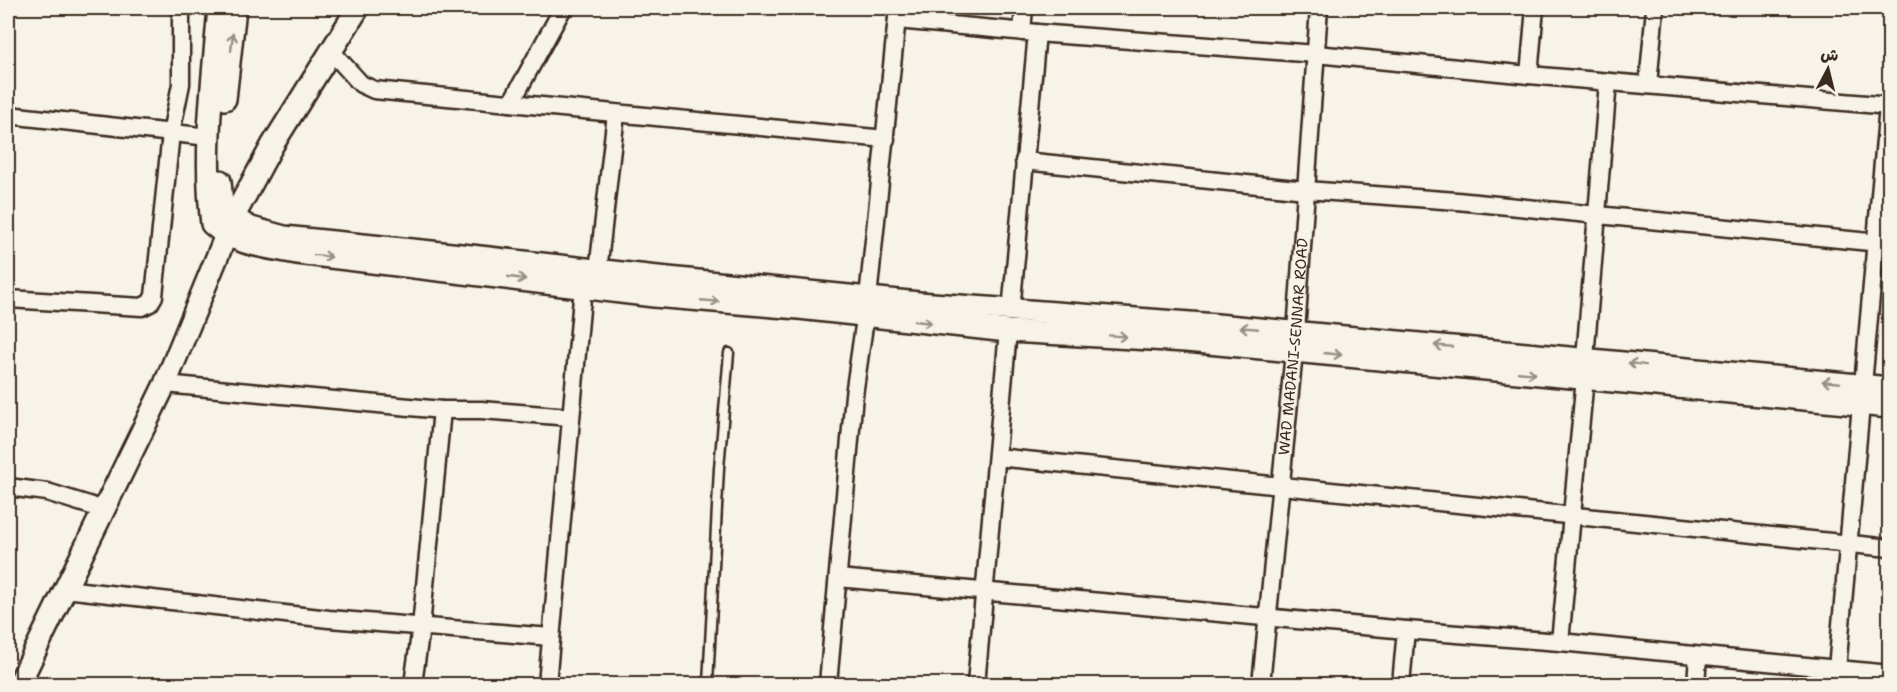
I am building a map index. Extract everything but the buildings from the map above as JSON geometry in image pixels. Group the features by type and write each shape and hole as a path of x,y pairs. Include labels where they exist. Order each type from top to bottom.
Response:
{"street":[{"path":"8,299 141,307 150,303 154,296 171,133 181,84 181,8"},
{"path":"219,8 208,179 223,220 244,242 297,253 654,296 799,308 866,307"},
{"path":"223,220 221,140 235,8"},
{"path":"8,679 92,507 223,220 279,106 340,8"},
{"path":"19,684 165,384 189,329 223,220 358,8"},
{"path":"511,103 563,8"},
{"path":"976,684 1024,161 1029,32 1024,8"},
{"name":"WAD MADANI-SENNAR ROAD","path":"1261,684 1295,341 1319,8"},
{"path":"1529,75 1535,8"},
{"path":"1648,85 1655,8"},
{"path":"828,684 854,395 886,139 898,14 1029,32 1316,54 1889,106 1883,244 1862,395 1837,669"},
{"path":"331,51 360,84 374,90 886,139"},
{"path":"1560,642 1608,82"},
{"path":"598,271 616,114"},
{"path":"8,115 209,137"},
{"path":"1024,161 1306,190 1598,214 1883,244"},
{"path":"223,220 284,237 598,271 866,307 1186,341 1295,341 1862,395 1890,407"},
{"path":"547,684 583,287"},
{"path":"165,384 442,410 481,410 570,417"},
{"path":"1862,395 1890,388"},
{"path":"413,684 421,627 442,410"},
{"path":"997,457 1890,548"},
{"path":"8,487 47,492 92,507"},
{"path":"838,578 1560,642 1890,675"},
{"path":"65,589 231,609 551,637"},
{"path":"1401,684 1406,630"},
{"path":"1696,684 1698,656"}],"lane":[{"path":"708,684 719,468 729,353"}]}
